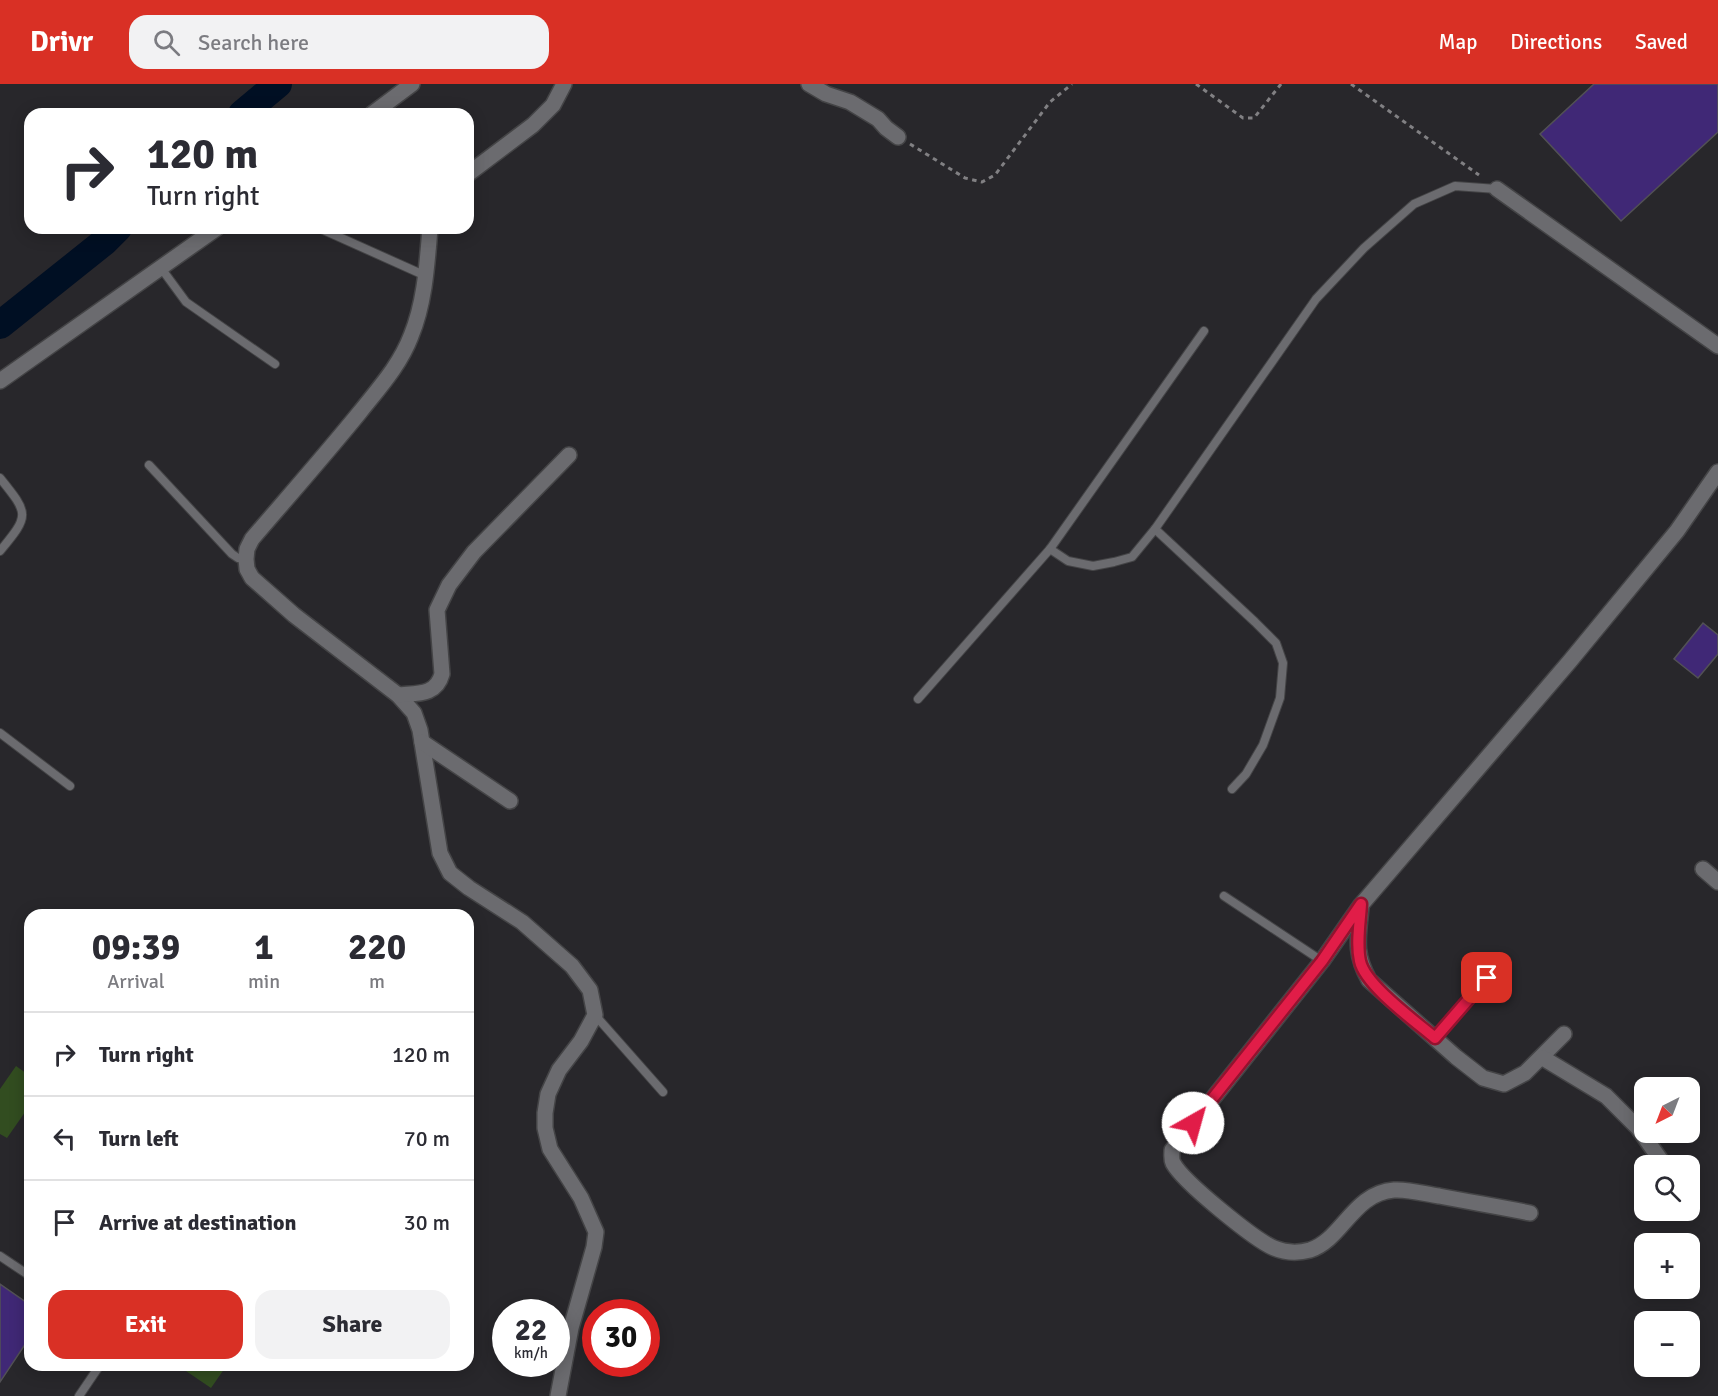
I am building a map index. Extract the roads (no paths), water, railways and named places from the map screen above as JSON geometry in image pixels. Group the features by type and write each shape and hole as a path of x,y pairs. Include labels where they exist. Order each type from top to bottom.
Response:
{"street":[{"path":"380,108 412,84"},
{"path":"474,169 533,125 554,105 564,84"},
{"path":"809,84 826,94 850,102 878,119 898,137"},
{"path":"1497,189 1718,346"},
{"path":"0,381 209,234"},
{"path":"430,234 426,276 412,335 402,358 334,444 252,538 247,549 247,569 252,578 294,615 398,695 414,713 422,742 440,853 450,873 522,922 572,966 590,990 596,1015 581,1041 559,1071 548,1094 545,1113 545,1128 550,1149 581,1198 596,1232 594,1247 571,1328 558,1396"},
{"path":"398,695 430,691 439,683 442,674 437,610 449,585 474,552 569,455"},
{"path":"1530,1213 1418,1192 1396,1190 1381,1192 1369,1198 1324,1242 1313,1249 1290,1252 1275,1249 1260,1241 1190,1184 1171,1161 1173,1150 1179,1140 1322,961 1361,904 1578,651 1677,531 1718,472"},
{"path":"422,742 510,801"},
{"path":"1703,869 1718,882"},
{"path":"1361,904 1358,946 1360,964 1369,980 1484,1078 1504,1084 1525,1073 1543,1058 1564,1034"},
{"path":"1543,1058 1606,1096 1638,1128 1657,1155"}],"lane":[{"path":"1050,549 1068,561 1093,566 1132,557 1155,529 1316,299 1364,248 1414,204 1455,186 1497,189"},
{"path":"332,234 426,276"},
{"path":"161,268 186,302 275,364"},
{"path":"918,699 1050,549 1204,332"},
{"path":"149,465 232,554 246,559"},
{"path":"0,478 19,501 23,514 22,522 0,551"},
{"path":"1155,529 1256,622 1276,643 1283,663 1280,698 1263,745 1246,774 1232,789"},
{"path":"0,733 70,786"},
{"path":"1224,896 1322,961"},
{"path":"1435,1038 1487,978"},
{"path":"596,1015 663,1092"},
{"path":"0,1256 24,1272"},
{"path":"79,1396 96,1371"}],"waterway":[{"path":"249,108 278,84"},
{"path":"0,325 112,234"}]}
